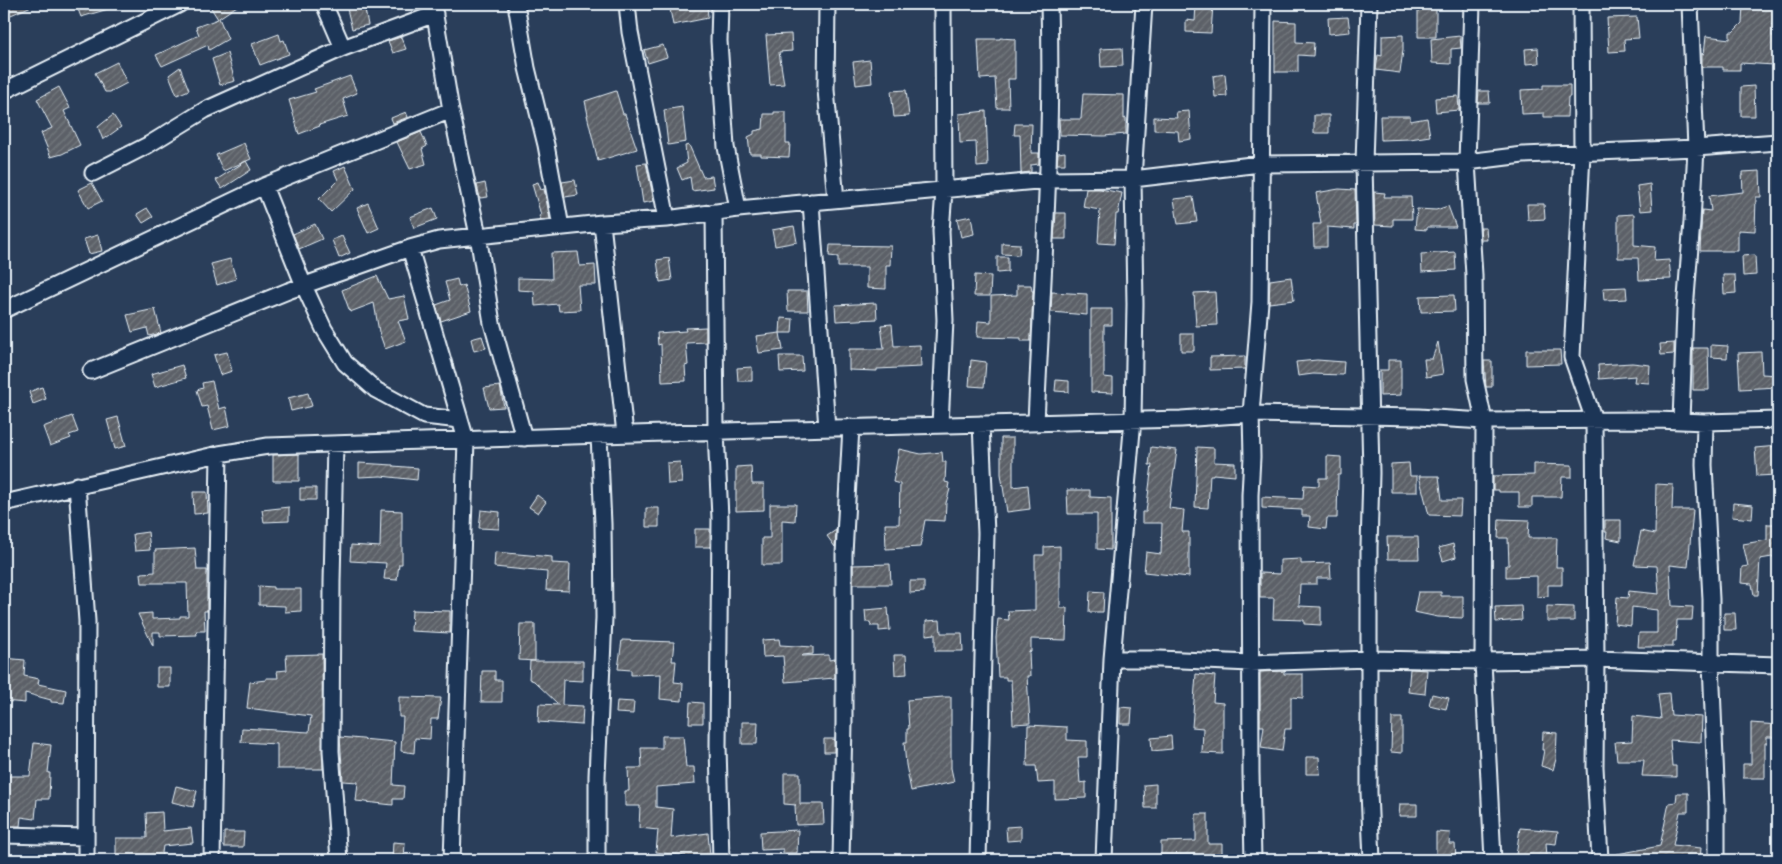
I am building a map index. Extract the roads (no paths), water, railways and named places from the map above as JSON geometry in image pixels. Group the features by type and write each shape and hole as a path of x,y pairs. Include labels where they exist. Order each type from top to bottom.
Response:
{"street":[{"path":"4,90 180,4"},
{"path":"324,4 343,48"},
{"path":"516,4 527,68 546,145 561,227"},
{"path":"627,4 630,32 667,219"},
{"path":"720,4 718,41 726,147 738,209"},
{"path":"826,4 826,90 836,200"},
{"path":"940,425 945,320 941,231 944,191 943,4"},
{"path":"1036,423 1048,180 1049,4"},
{"path":"1104,860 1112,659 1133,419 1135,304 1133,179 1144,4"},
{"path":"1253,860 1250,495 1252,457 1251,414 1260,302 1263,4"},
{"path":"1369,4 1364,164 1370,473 1369,792 1372,860"},
{"path":"1472,4 1467,162 1474,275 1475,380 1484,421 1483,661 1493,860"},
{"path":"1582,4 1582,153 1572,357 1594,420 1595,767 1600,860"},
{"path":"1681,421 1685,310 1696,148 1690,4"},
{"path":"93,173 148,144 205,110 434,9 451,110 478,235 492,323 524,438"},
{"path":"4,310 264,186 451,110"},
{"path":"91,371 304,286 410,248 439,240 602,223 667,219 738,209 1048,180 1133,179 1260,164 1467,162 1523,155 1696,148 1778,142"},
{"path":"264,186 304,286 324,329 345,363 376,390 424,416 460,420"},
{"path":"811,202 827,428"},
{"path":"714,212 716,431 720,518 718,746 721,860"},
{"path":"602,223 625,434"},
{"path":"410,248 466,440 452,860"},
{"path":"4,503 219,454 268,446 716,431 1180,419 1251,414 1418,417 1484,421 1705,422 1778,420"},
{"path":"1705,422 1704,465 1711,599 1717,860"},
{"path":"978,860 986,533 981,424"},
{"path":"841,860 844,723 844,554 851,428"},
{"path":"597,860 597,776 604,618 603,524 599,435"},
{"path":"335,444 332,582 332,751 339,860"},
{"path":"212,860 219,454"},
{"path":"77,485 87,621 86,860"},
{"path":"1112,659 1251,663 1370,659 1483,661 1596,659 1778,665"},
{"path":"4,835 86,837"}]}
